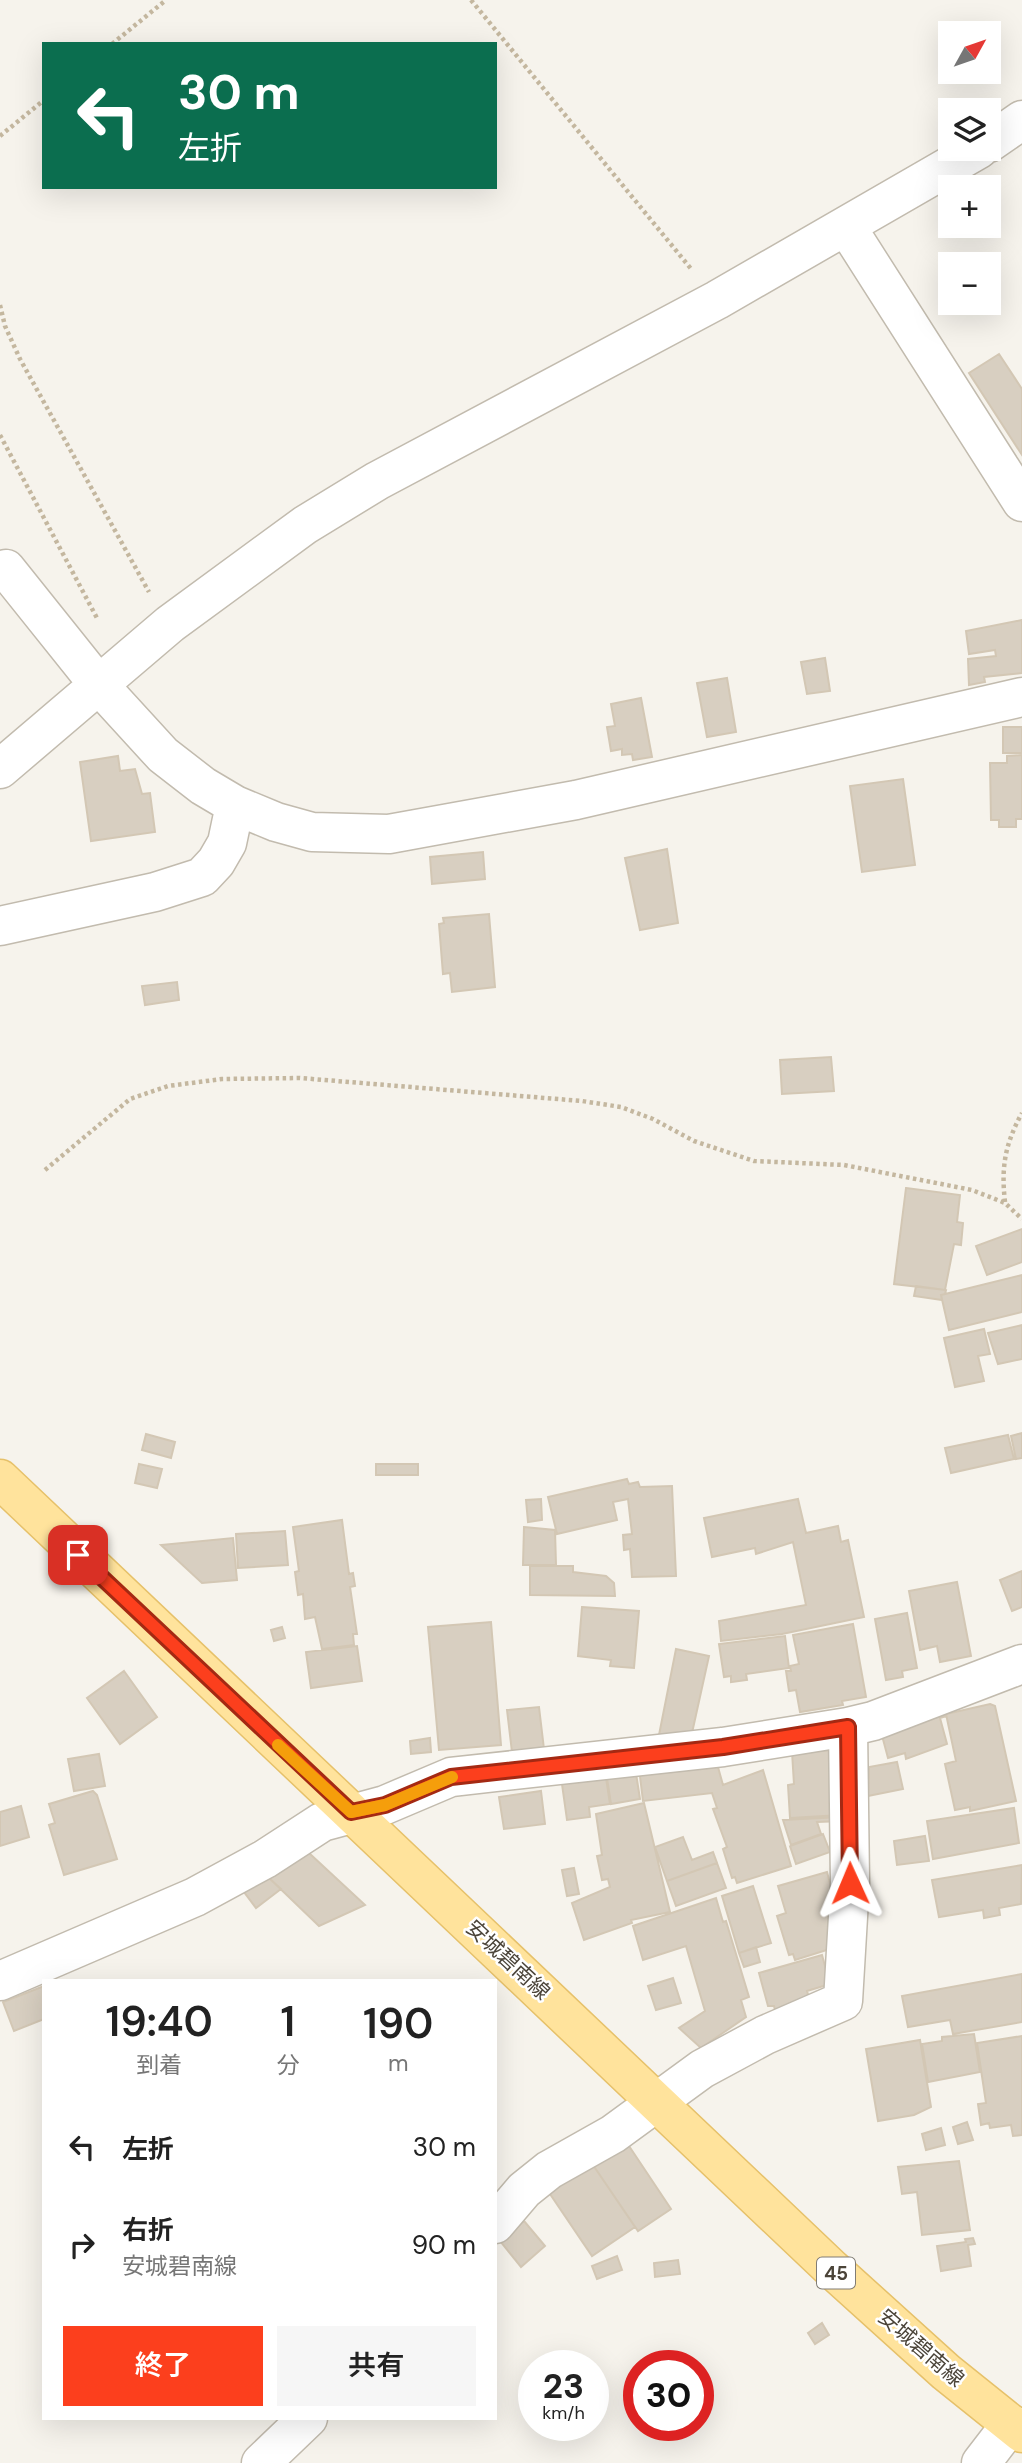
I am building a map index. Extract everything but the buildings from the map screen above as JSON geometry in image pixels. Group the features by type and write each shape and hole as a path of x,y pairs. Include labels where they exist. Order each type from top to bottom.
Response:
{"main road":[{"name":"安城碧南線","path":"0,1479 235,1706 351,1812 832,2269 946,2372 1016,2429"}],"street":[{"path":"1001,135 1022,120"},
{"path":"0,769 170,624 305,525 377,481 716,300 958,161"},
{"path":"845,226 1022,502"},
{"path":"6,569 98,684 163,755 235,805 276,822 312,832 389,834 576,800 1022,697"},
{"path":"0,926 155,892 202,877 216,862 227,843 235,805"},
{"path":"0,1981 195,1897 265,1859 322,1822 385,1805 451,1777 723,1747 848,1727 873,1721 1022,1664"},
{"path":"497,2222 524,2190 549,2170 613,2134 702,2069 765,2035 843,2001 850,1883 848,1727"},
{"path":"261,2463 306,2420"},
{"path":"981,2463 1016,2429"}],"path":[{"path":"115,42 166,0"},
{"path":"471,0 716,300"},
{"path":"0,136 42,102"},
{"path":"0,304 20,359 145,585 170,624"},
{"path":"0,435 98,620 128,658"},
{"path":"45,1170 130,1099 168,1086 222,1079 300,1079 582,1101 621,1107 653,1119 694,1141 754,1161 844,1165 972,1190 1005,1203 1022,1219"},
{"path":"1005,1203 1001,1170 1007,1140 1022,1113"}],"slow traffic":[{"path":"278,1745 351,1812 385,1805 452,1777"}],"route":[{"path":"78,1555 235,1706 351,1812 385,1805 451,1777 723,1747 848,1727 850,1883"}]}
